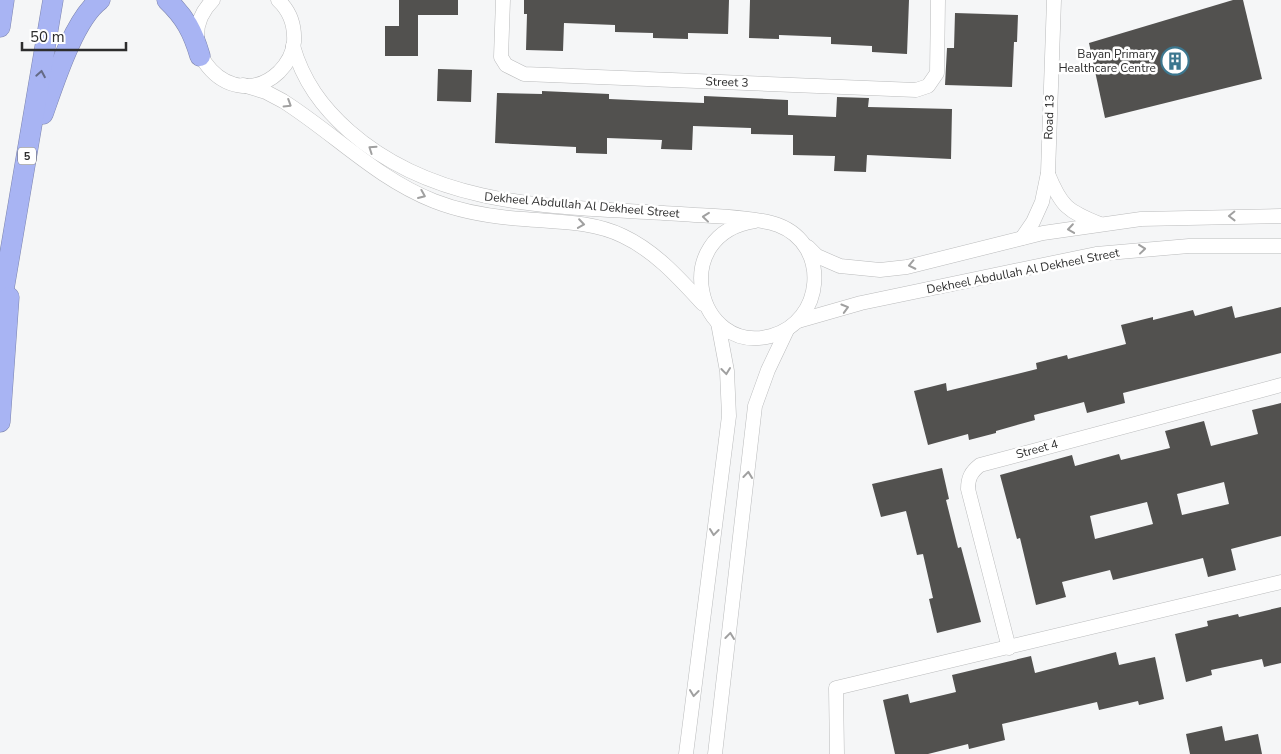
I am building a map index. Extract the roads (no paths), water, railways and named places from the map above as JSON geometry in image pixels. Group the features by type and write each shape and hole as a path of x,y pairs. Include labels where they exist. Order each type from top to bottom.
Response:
{"highway":[{"path":"0,27 4,0"},
{"name":"5","path":"0,312 54,0"},
{"path":"24,175 42,117 72,41 93,5 100,0"},
{"path":"167,0 186,20 192,30 200,56"},
{"path":"0,422 13,232"}],"street":[{"path":"200,56 196,35 198,25 202,15 213,0"},
{"path":"278,0 286,6"},
{"name":"Street 3","path":"503,0 500,57 506,65 524,74 916,90 928,86 936,73 938,0"},
{"name":"Road 13","path":"1022,238 1033,222 1042,202 1048,173 1054,0"},
{"name":"Dekheel Abdullah Al Dekheel Street","path":"286,6 294,34 293,46 298,64 308,84 339,122 362,142 383,156 430,180 456,190 515,201 755,222"},
{"path":"243,86 255,85 275,75 284,67 293,46"},
{"name":"Dekheel Abdullah Al Dekheel Street","path":"200,56 213,74 232,84 266,92 283,101 390,180 435,201 487,214 591,225 622,235 658,258 707,308"},
{"name":"Road 13","path":"1048,173 1058,199 1079,216 1101,224"},
{"path":"793,326 770,337 752,338 734,333 718,323 707,308 700,286 700,274 707,251 723,233 744,223 755,222 781,226 817,256 840,266 880,270 907,267 1022,238 1101,224 1172,217 1281,216"},
{"path":"715,754 755,406 768,370 793,326 811,304 816,283 813,261 803,243"},
{"name":"Dekheel Abdullah Al Dekheel Street","path":"793,326 861,303 1096,254 1189,246 1281,246"},
{"path":"686,754 728,416 727,371 718,323"},
{"name":"Street 4","path":"1009,648 968,489 968,479 972,471 980,465 1281,385"},
{"path":"837,754 836,688 1281,582"}],"place":[{"name":"Bayan Primary Healthcare Centre","path":"1175,61"}]}
